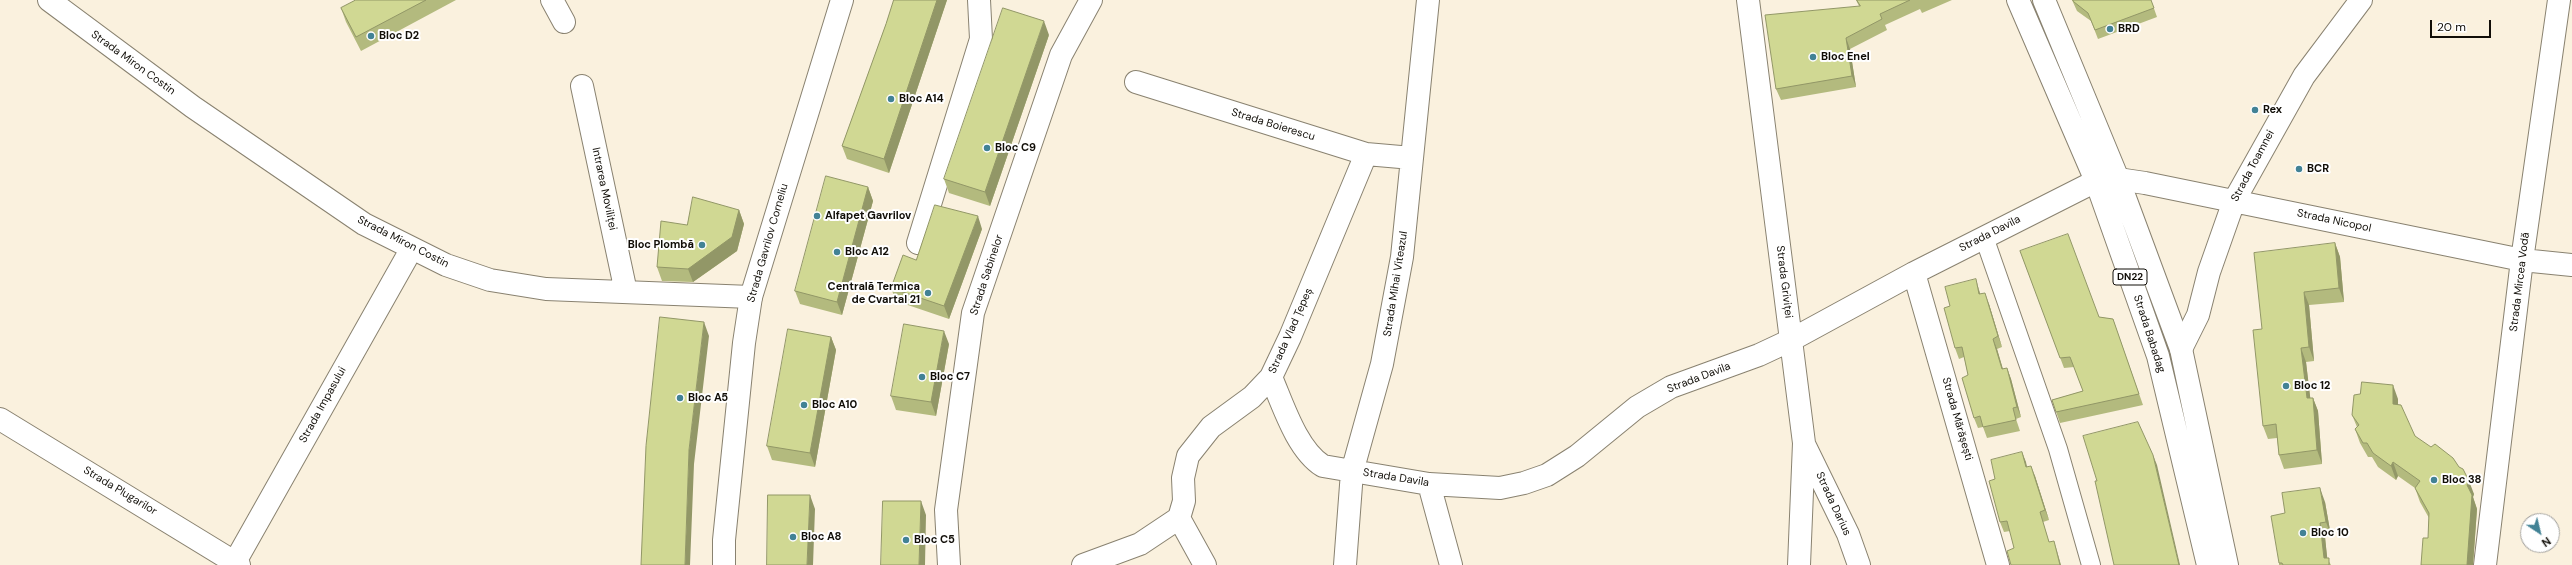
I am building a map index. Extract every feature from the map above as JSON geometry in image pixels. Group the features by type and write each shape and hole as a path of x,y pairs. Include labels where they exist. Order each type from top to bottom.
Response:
{"street":[{"name":"Strada Miron Costin","path":"49,0 193,107 364,224 446,265 490,280 546,289 751,297"},
{"path":"552,0 564,22"},
{"name":"Strada Gavrilov Corneliu","path":"724,565 724,540 744,343 751,297 842,0"},
{"path":"918,243 981,38 979,0"},
{"name":"Strada Sabinelor","path":"949,565 946,510 973,313 1061,55 1091,0"},
{"name":"Strada Mihai Viteazul","path":"1345,565 1352,472 1382,364 1402,257 1428,0"},
{"name":"Strada Griviței","path":"1748,0 1804,443 1798,565"},
{"name":"Strada Babadag","path":"2018,0 2096,181 2158,356 2208,565"},
{"name":"Strada Babadag","path":"2044,0 2118,179 2181,349 2228,565"},
{"name":"Strada Toamnei","path":"2181,349 2198,315 2209,272 2234,200 2304,76 2361,0"},
{"name":"Strada Mircea Vodă","path":"2485,565 2522,260 2558,0"},
{"name":"Strada Boierescu","path":"1136,82 1366,154 1412,158"},
{"name":"Intrarea Moviliței","path":"582,86 626,292"},
{"name":"Strada Vlad Țepeș","path":"1179,518 1184,501 1183,478 1188,456 1211,427 1252,397 1270,377 1290,337 1366,154"},
{"name":"Strada Nicopol","path":"2096,181 2118,179 2234,200 2522,260 2572,265"},
{"name":"Strada Davila","path":"1270,377 1302,444 1311,459 1323,466 1429,484 1500,488 1524,483 1547,475 1577,456 1637,407 1671,387 1759,355 1791,340 1914,273 2096,181"},
{"path":"1984,237 2058,449 2091,565"},
{"name":"Strada Impasului","path":"237,563 412,248"},
{"name":"Strada Mărășești","path":"1914,273 1998,565"},
{"name":"Strada Plugarilor","path":"0,419 237,563"},
{"name":"Strada Darius","path":"1804,443 1848,534 1859,565"},
{"path":"1429,484 1451,565"},
{"path":"1083,565 1140,544 1179,518 1205,565"}],"building":[{"path":"356,0 426,0 356,37 341,8"},
{"name":"Bloc A14","path":"894,0 937,0 884,159 842,146"},
{"name":"Bloc Enel","path":"1857,0 1910,0 1880,14 1882,19 1846,38 1852,76 1776,89 1765,15 1860,6"},
{"name":"BRD","path":"2073,0 2151,0 2154,8 2095,30 2088,13"},
{"path":"1003,8 1044,21 985,192 944,179"},
{"name":"Bloc A12","path":"826,176 868,187 837,302 795,291"},
{"name":"Bloc Plombă","path":"693,197 739,210 732,237 688,269 657,267 661,221 687,225"},
{"path":"935,205 978,216 944,306 891,288 903,255 916,260"},
{"path":"2068,234 2099,317 2113,319 2139,394 2056,412 2052,400 2083,391 2070,357 2060,358 2020,251"},
{"name":"Bloc 12","path":"2335,243 2339,288 2304,292 2309,347 2301,348 2307,398 2313,398 2317,450 2279,455 2276,424 2263,426 2253,330 2262,329 2254,253"},
{"path":"1976,279 1979,294 1985,293 1998,336 1993,339 2002,369 2007,368 2017,407 2013,408 2016,420 1983,427 1980,416 1974,418 1962,378 1968,375 1962,347 1955,348 1944,308 1950,306 1945,287"},
{"name":"Bloc A5","path":"660,317 704,322 689,450 685,565 641,565 646,446"},
{"name":"Bloc C7","path":"904,324 944,331 931,402 891,396"},
{"name":"Bloc A10","path":"788,329 831,337 810,453 767,446"},
{"name":"Bloc 38","path":"2362,382 2393,385 2393,404 2401,405 2415,436 2431,447 2435,444 2453,458 2459,467 2463,469 2469,481 2467,485 2472,495 2467,565 2421,565 2423,538 2428,538 2429,513 2415,488 2420,481 2393,462 2391,466 2373,453 2367,443 2363,443 2355,429 2359,425 2352,415 2354,395 2360,394"},
{"path":"2138,422 2153,455 2179,565 2114,565 2095,481 2097,481 2083,436"},
{"path":"2022,452 2026,467 2031,466 2045,510 2040,512 2049,542 2054,541 2060,565 2011,565 2007,551 2014,548 2007,521 2000,522 1989,481 1995,479 1991,460"},
{"name":"Bloc 10","path":"2320,488 2326,522 2320,523 2324,558 2329,558 2329,565 2283,565 2282,563 2279,563 2271,516 2285,513 2282,493"},
{"name":"Bloc A8","path":"768,495 810,495 807,565 767,565"},
{"name":"Bloc C5","path":"883,501 921,501 919,565 881,565"}],"place":[{"name":"BRD","path":"2110,29"},
{"name":"Bloc D2","path":"371,36"},
{"name":"Bloc Enel","path":"1813,57"},
{"name":"Bloc A14","path":"891,99"},
{"name":"Rex","path":"2255,110"},
{"name":"Bloc C9","path":"987,148"},
{"name":"BCR","path":"2299,169"},
{"name":"Alfapet Gavrilov","path":"817,216"},
{"name":"Bloc Plombă","path":"702,245"},
{"name":"Bloc A12","path":"837,252"},
{"name":"Centrală Termica de Cvartal 21","path":"928,293"},
{"name":"Bloc C7","path":"922,377"},
{"name":"Bloc 12","path":"2286,386"},
{"name":"Bloc A5","path":"680,398"},
{"name":"Bloc A10","path":"804,405"},
{"name":"Bloc 38","path":"2434,480"},
{"name":"Bloc 10","path":"2303,533"},
{"name":"Bloc A8","path":"793,537"},
{"name":"Bloc C5","path":"906,540"}]}
